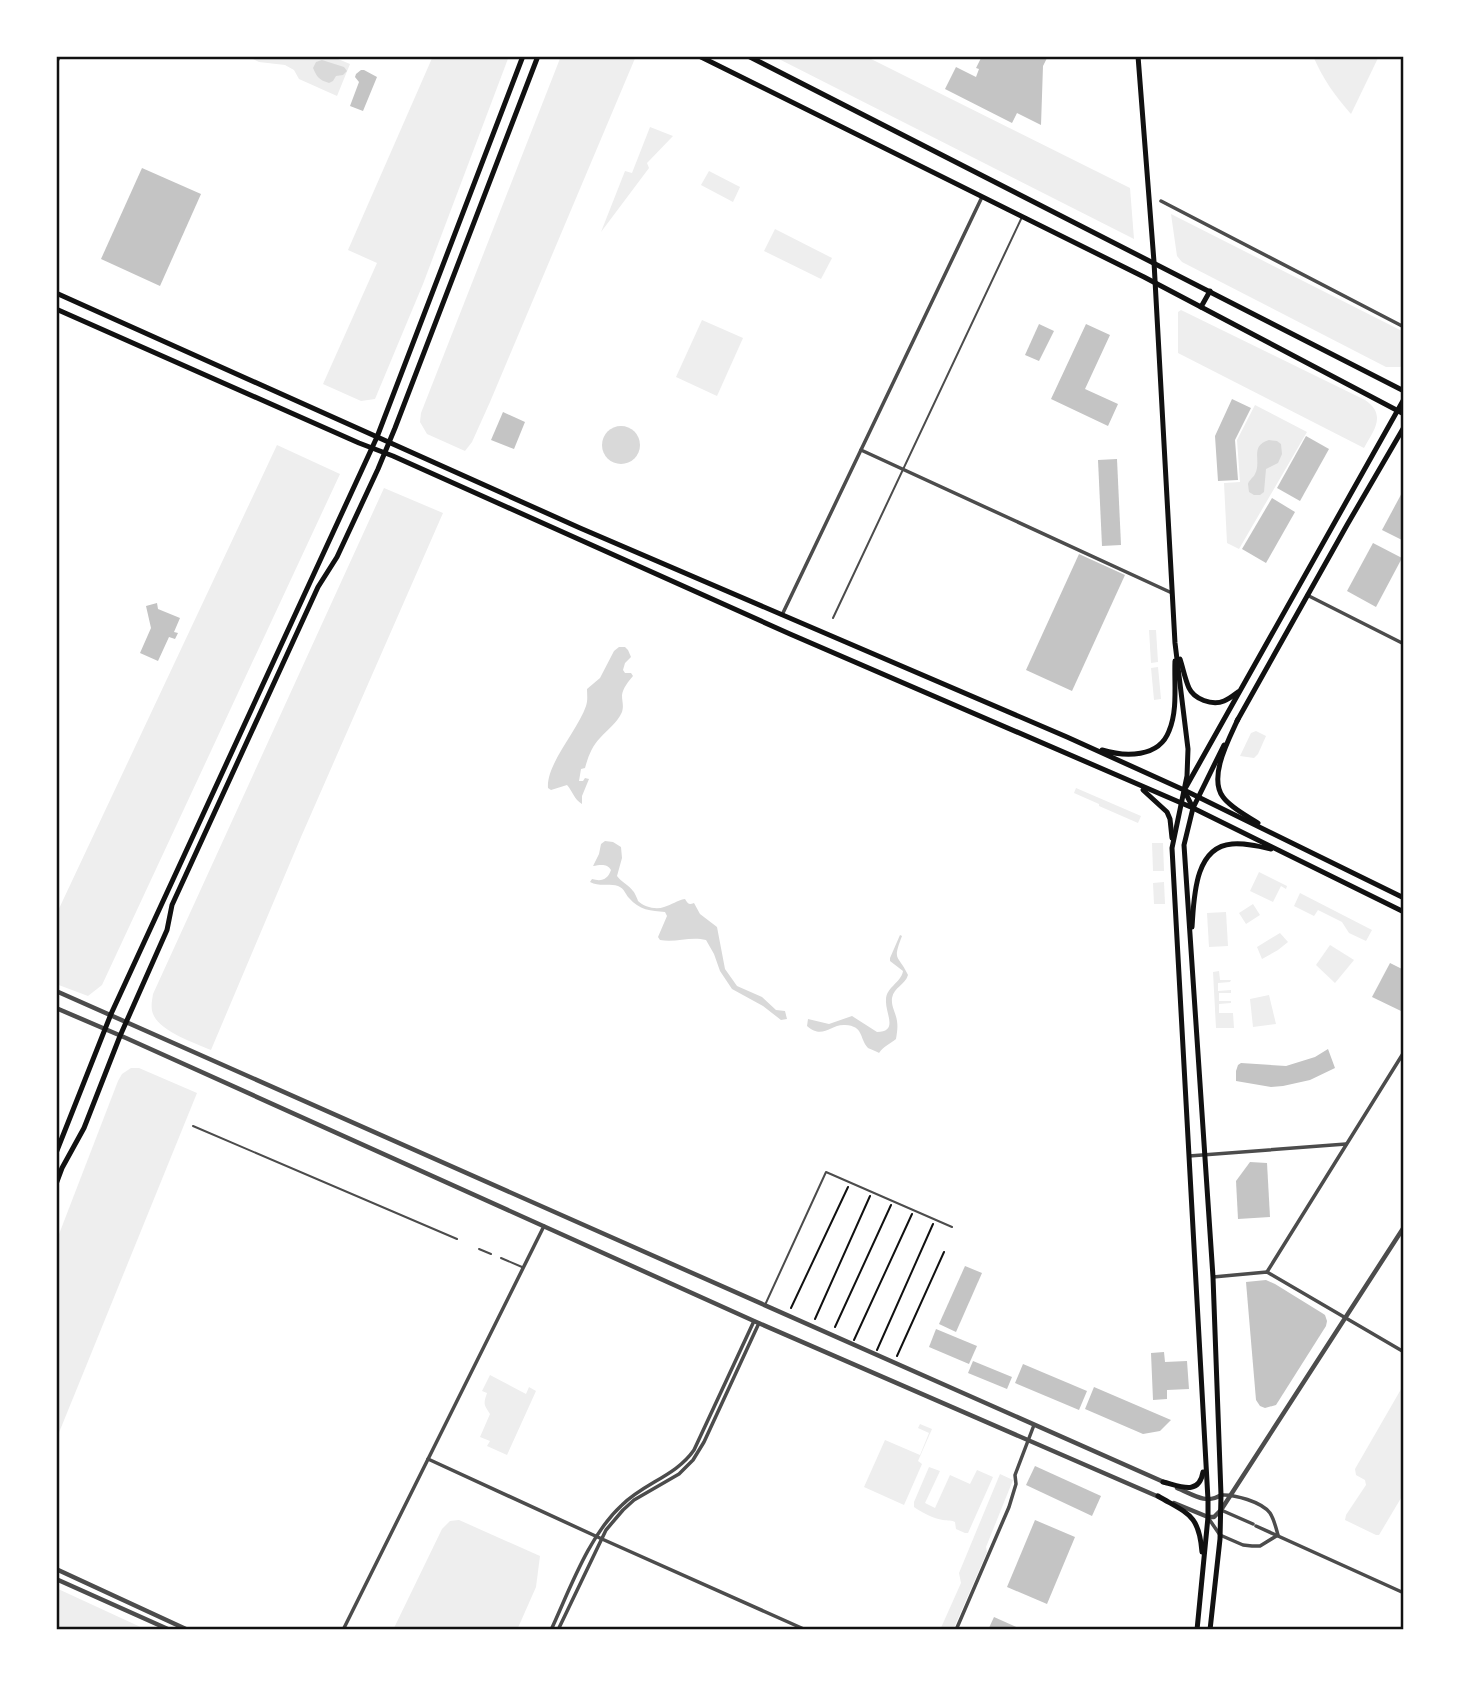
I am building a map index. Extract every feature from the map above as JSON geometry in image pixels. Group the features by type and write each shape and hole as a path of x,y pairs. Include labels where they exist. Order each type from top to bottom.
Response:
{"main road":[{"path":"56,1153 110,1014 377,437 523,56"},
{"path":"56,1184 84,1128 120,1036 167,930 170,911 178,893 318,587 337,557 385,453 538,56"},
{"path":"699,56 1155,283 1401,412"},
{"path":"748,56 1404,391"},
{"path":"1138,56 1154,262 1175,643 1188,749 1187,776 1172,848"},
{"path":"1097,254 1105,238"},
{"path":"1201,307 1210,291"},
{"path":"56,293 580,528 1067,737 1184,790 1404,898"},
{"path":"56,309 790,634 1193,808 1404,912"},
{"path":"1184,790 1401,412 1404,399"},
{"path":"1210,1630 1220,1535 1221,1495 1213,1277 1184,845 1193,808 1238,719 1404,427"},
{"path":"1175,643 1189,688 1196,696 1219,703 1238,692"},
{"path":"1067,737 1125,755 1149,751 1160,744 1172,723 1175,643"},
{"path":"1238,719 1219,766 1217,782 1220,793 1237,809 1288,841"},
{"path":"1138,786 1167,812 1170,819 1208,1500 1197,1630"},
{"path":"1184,790 1193,808"},
{"path":"1191,945 1200,871 1209,855 1230,844 1246,844 1281,851"},
{"path":"1163,1482 1189,1488 1198,1486 1203,1476 1204,1438"},
{"path":"1158,1496 1188,1515 1198,1525 1203,1570"}],"street":[{"path":"56,62 59,56"},
{"path":"782,615 982,197"},
{"path":"1161,201 1404,327"},
{"path":"861,450 1172,593"},
{"path":"1307,595 1404,645"},
{"path":"56,991 1163,1482 1208,1500 1232,1494 1268,1511 1278,1535"},
{"path":"56,1008 756,1322 1208,1517 1214,1517 1232,1494 1404,1227"},
{"path":"1267,1272 1404,1052"},
{"path":"1189,1156 1346,1144"},
{"path":"343,1630 544,1226"},
{"path":"1213,1277 1267,1272 1404,1352"},
{"path":"551,1630 596,1536 606,1521 625,1501 673,1471 690,1456 756,1322"},
{"path":"558,1630 601,1539 612,1522 629,1505 678,1474 693,1460 704,1443 756,1322"},
{"path":"956,1630 1009,1507 1016,1484 1015,1475 1034,1425"},
{"path":"428,1459 806,1630"},
{"path":"1221,1510 1404,1593"},
{"path":"1208,1517 1220,1535 1252,1546 1260,1546 1278,1535"},
{"path":"56,1569 188,1630"},
{"path":"56,1579 170,1630"}],"lane":[{"path":"833,618 1022,217"},
{"path":"193,1126 457,1239"},
{"path":"765,1306 827,1172 952,1227"},
{"path":"479,1249 491,1254"},
{"path":"501,1258 523,1268"}],"path":[{"path":"788,1315 850,1182"},
{"path":"811,1326 872,1192"},
{"path":"831,1335 893,1201"},
{"path":"852,1344 914,1210"},
{"path":"875,1354 935,1220"},
{"path":"894,1363 944,1252"}],"shaded area":[{"path":"247,56 331,56 350,64 337,96 299,79 294,70 285,65 259,62"},
{"path":"433,56 509,56 423,284 375,399 361,401 323,384 377,263 348,250"},
{"path":"561,56 636,56 490,402 472,442 465,451 427,434 420,422 421,413"},
{"path":"773,56 865,56 1130,188 1134,239"},
{"path":"1313,56 1379,56 1351,114 1330,87"},
{"path":"322,60 344,67 347,71 329,83 323,81 313,68 316,62"},
{"path":"650,127 673,136 647,163 649,168 601,232 625,171 632,173"},
{"path":"709,171 740,187 733,202 701,185"},
{"path":"1171,214 1404,332 1404,365 1386,367 1182,262 1177,256"},
{"path":"775,229 832,258 821,279 764,251"},
{"path":"1181,310 1365,400 1376,411 1377,417 1375,429 1364,448 1178,353 1178,312"},
{"path":"702,320 743,338 717,396 676,377"},
{"path":"1255,405 1307,432 1239,549 1227,543 1224,483 1240,482 1237,440"},
{"path":"621,426 635,431 640,445 635,459 621,464 607,459 602,445 607,431"},
{"path":"1269,440 1281,444 1282,454 1278,463 1266,469 1264,492 1254,495 1249,492 1248,484 1257,469 1259,446"},
{"path":"277,445 340,474 102,985 88,996 56,984 56,915"},
{"path":"384,488 443,513 211,1050 180,1036 158,1022 152,1011 153,994"},
{"path":"1149,630 1156,630 1158,662 1151,663"},
{"path":"619,647 628,650 631,657 623,670 633,676 622,695 623,707 620,716 597,741 585,768 581,769 579,781 589,779 582,796 582,804 567,785 551,790 548,788 549,779 557,758 587,704 587,689 600,678 614,651"},
{"path":"1158,667 1161,699 1154,700 1151,668"},
{"path":"1256,731 1266,736 1258,754 1254,758 1240,756 1251,733"},
{"path":"1076,788 1141,816 1138,823 1074,793"},
{"path":"605,841 621,847 622,858 617,876 634,891 638,901 657,908 685,899 689,904 694,903 700,914 717,927 725,969 737,986 762,997 776,1010 785,1011 787,1019 781,1020 763,1006 732,989 720,971 706,940 660,940 658,937 667,916 665,912 637,905 618,886 590,882 592,879 604,879 611,870 605,865 593,866 601,844"},
{"path":"1152,843 1163,843 1164,871 1153,871"},
{"path":"1259,872 1287,886 1286,889 1281,886 1273,902 1250,891"},
{"path":"1164,882 1165,904 1154,904 1153,883"},
{"path":"1300,893 1372,930 1366,941 1349,933 1342,922 1318,910 1314,916 1294,906"},
{"path":"1253,904 1260,915 1246,924 1239,913"},
{"path":"1226,912 1228,946 1209,947 1207,913"},
{"path":"1280,933 1288,942 1262,959 1257,947"},
{"path":"900,935 902,936 897,954 908,975 892,998 897,1023 896,1039 879,1053 868,1048 858,1030 851,1026 840,1025 818,1032 807,1026 808,1019 829,1024 852,1016 877,1032 888,1029 887,996 903,971 890,961"},
{"path":"1330,945 1354,960 1335,983 1316,965"},
{"path":"1219,971 1220,980 1231,980 1218,983 1218,991 1231,990 1231,993 1219,993 1219,1001 1231,1003 1219,1004 1219,1013 1233,1013 1234,1028 1216,1028 1213,972"},
{"path":"1269,995 1276,1024 1253,1027 1250,999"},
{"path":"131,1068 139,1068 197,1093 56,1440 56,1242 118,1081 122,1074"},
{"path":"490,1375 526,1394 529,1387 536,1391 507,1455 487,1446 490,1441 480,1437 490,1414 485,1404 487,1393 482,1391"},
{"path":"1404,1384 1404,1493 1379,1535 1376,1535 1345,1520 1366,1485 1365,1480 1356,1475 1355,1469"},
{"path":"920,1424 932,1429 918,1461 922,1464 904,1505 864,1487 885,1440 920,1455 929,1433 918,1428"},
{"path":"929,1467 940,1471 925,1503 935,1508 950,1475 970,1484 977,1470 993,1477 968,1533 956,1529 954,1521 936,1518 914,1507"},
{"path":"1000,1474 1013,1480 986,1547 987,1552 953,1630 940,1630 961,1583 959,1573"},
{"path":"459,1520 540,1556 536,1587 517,1630 393,1630 442,1529 450,1521"},
{"path":"56,1588 147,1630 56,1630"}],"building":[{"path":"982,56 1048,56 1043,66 1041,125 1017,113 1012,123 945,89 956,67 976,77 979,69 976,68"},
{"path":"361,70 377,77 363,111 350,106 359,82 355,77"},
{"path":"142,168 201,194 160,286 101,259"},
{"path":"1039,324 1054,331 1039,361 1025,355"},
{"path":"1086,324 1110,335 1085,389 1118,404 1108,426 1051,399"},
{"path":"1232,399 1251,408 1235,440 1238,480 1218,481 1215,436"},
{"path":"503,412 525,422 514,449 491,440"},
{"path":"1306,436 1329,449 1300,501 1277,488"},
{"path":"1117,459 1121,545 1102,546 1098,460"},
{"path":"1404,489 1404,541 1382,530"},
{"path":"1272,498 1295,512 1266,563 1242,549"},
{"path":"1373,543 1402,558 1376,607 1347,591"},
{"path":"1079,554 1125,575 1072,691 1026,670"},
{"path":"157,603 158,609 180,618 174,632 178,633 175,639 169,637 158,661 140,653 151,628 146,606"},
{"path":"1390,963 1404,970 1404,1005 1401,1011 1372,997"},
{"path":"1328,1049 1335,1068 1310,1080 1271,1087 1236,1081 1236,1071 1241,1063 1286,1066 1315,1057"},
{"path":"1250,1162 1267,1163 1270,1217 1238,1219 1236,1181"},
{"path":"965,1266 982,1273 956,1332 939,1324"},
{"path":"1266,1280 1325,1315 1327,1321 1276,1405 1265,1408 1256,1400 1246,1282"},
{"path":"936,1329 977,1346 969,1364 929,1347"},
{"path":"1164,1352 1165,1362 1187,1361 1189,1389 1167,1390 1167,1399 1153,1400 1151,1353"},
{"path":"973,1361 1012,1377 1007,1389 968,1373"},
{"path":"1023,1364 1087,1391 1079,1410 1015,1383"},
{"path":"1094,1387 1171,1420 1160,1431 1143,1434 1085,1409"},
{"path":"1035,1466 1101,1496 1092,1516 1026,1485"},
{"path":"1035,1520 1075,1537 1047,1604 1007,1587"},
{"path":"994,1617 1023,1630 988,1630"}]}
